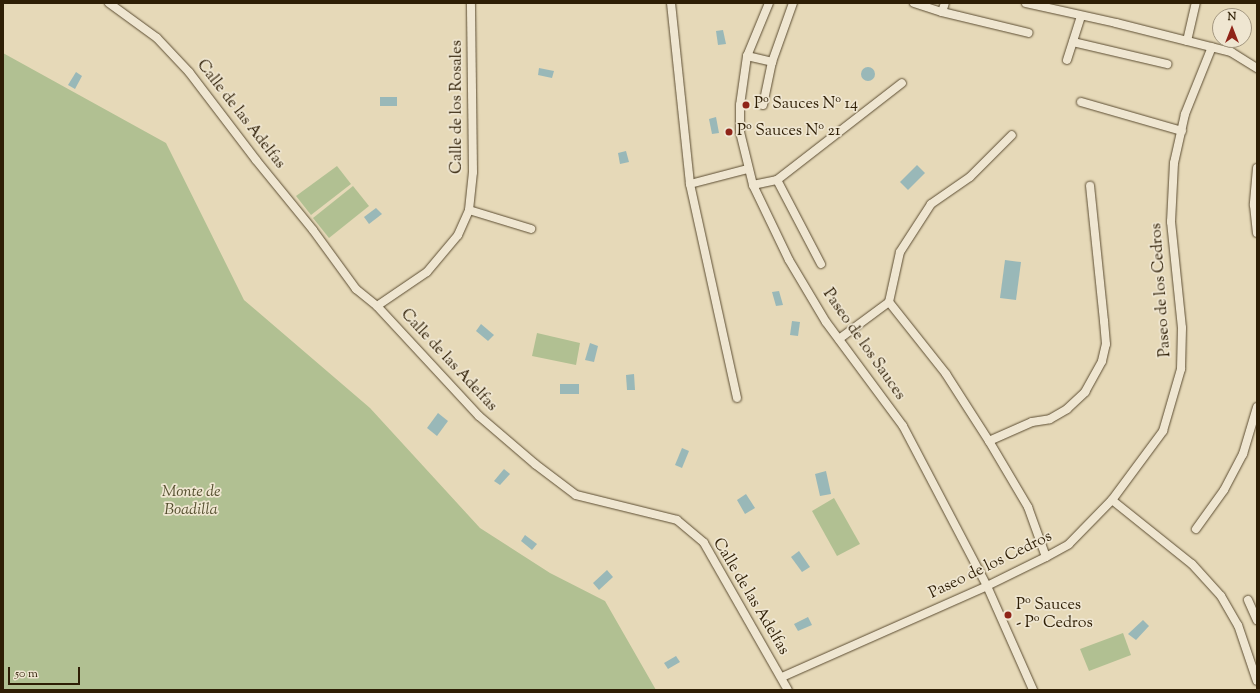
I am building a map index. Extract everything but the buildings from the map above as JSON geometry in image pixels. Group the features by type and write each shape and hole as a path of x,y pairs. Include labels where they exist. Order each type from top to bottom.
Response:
{"street":[{"name":"Calle de las Adelfas","path":"109,3 157,38 189,72 256,160 314,230 356,289 377,306 479,416 535,464 576,495 676,520 704,543 782,677 788,690"},
{"name":"Calle de los Rosales","path":"377,306 427,272 458,235 469,210 473,172 471,3"},
{"path":"671,3 690,184 737,398"},
{"name":"Paseo de los Sauces","path":"768,3 747,56 740,105 740,132 753,185 789,260 839,339 903,426 987,586 1033,690"},
{"path":"763,105 772,62 793,3"},
{"path":"914,3 942,12 1029,33"},
{"path":"942,12 945,3"},
{"path":"1026,3 1212,47"},
{"path":"1187,40 1196,3"},
{"path":"1067,60 1081,16"},
{"path":"1073,42 1167,64"},
{"name":"Paseo de los Cedros","path":"782,677 987,586 1046,557 1068,544 1112,500 1163,431 1181,369 1182,328 1171,222 1174,163 1185,114 1212,47"},
{"path":"1216,48 1231,52 1257,68"},
{"path":"747,56 772,62"},
{"path":"753,185 777,180 902,83"},
{"path":"1082,102 1182,131"},
{"path":"839,339 889,302 900,252 931,204 970,176 1012,135"},
{"path":"1257,168 1254,205 1257,233"},
{"path":"690,184 748,169"},
{"path":"777,180 821,264"},
{"path":"989,442 1032,422 1050,419 1067,409 1085,392 1102,361 1106,344 1105,329 1090,186"},
{"path":"469,210 531,229"},
{"path":"889,302 946,374 989,442 1028,507 1046,557"},
{"path":"1196,528 1224,490 1243,454 1257,407"},
{"path":"1112,500 1192,564 1221,596 1238,625 1257,681"},
{"path":"1248,600 1257,620"}],"green space":[{"name":"Monte de Boadilla","path":"3,53 166,143 244,300 370,408 480,528 550,573 605,601 656,690 3,690"},
{"path":"337,166 351,184 311,215 296,196"},
{"path":"353,186 369,206 329,238 313,218"},
{"path":"537,333 580,343 576,365 532,356"},
{"path":"834,498 860,544 837,556 812,511"},
{"path":"1123,633 1131,655 1089,671 1080,649"}],"water":[{"path":"723,30 726,44 718,45 716,31"},
{"path":"865,67 871,67 875,71 875,77 871,81 865,81 861,77 861,71"},
{"path":"539,68 554,71 552,78 538,75"},
{"path":"76,72 82,76 75,89 68,85"},
{"path":"380,97 397,97 397,106 380,106"},
{"path":"716,117 719,133 712,134 709,119"},
{"path":"626,151 629,162 620,164 618,153"},
{"path":"917,165 925,173 908,190 900,182"},
{"path":"376,208 382,214 369,224 364,217"},
{"path":"1005,260 1021,262 1016,300 1000,298"},
{"path":"779,291 783,305 776,306 772,292"},
{"path":"792,321 800,322 798,336 790,335"},
{"path":"481,324 494,335 488,341 476,331"},
{"path":"590,343 598,346 594,362 585,360"},
{"path":"634,374 635,390 627,390 626,375"},
{"path":"560,384 579,384 579,394 560,394"},
{"path":"438,413 448,421 437,436 427,428"},
{"path":"682,448 689,451 682,468 675,465"},
{"path":"504,469 510,474 500,485 494,481"},
{"path":"826,471 831,494 820,496 815,474"},
{"path":"746,494 755,508 745,514 737,500"},
{"path":"525,535 537,544 532,550 521,541"},
{"path":"799,551 810,567 802,572 791,557"},
{"path":"607,570 613,577 599,590 593,583"},
{"path":"808,617 812,625 798,631 794,624"},
{"path":"1143,620 1149,626 1136,640 1128,634"},
{"path":"676,656 680,662 668,669 664,663"}],"place":[{"name":"Pº Sauces Nº 14","path":"746,105"},
{"name":"Pº Sauces Nº 21","path":"729,132"},
{"name":"Pº Sauces - Pº Cedros","path":"1008,615"}]}
